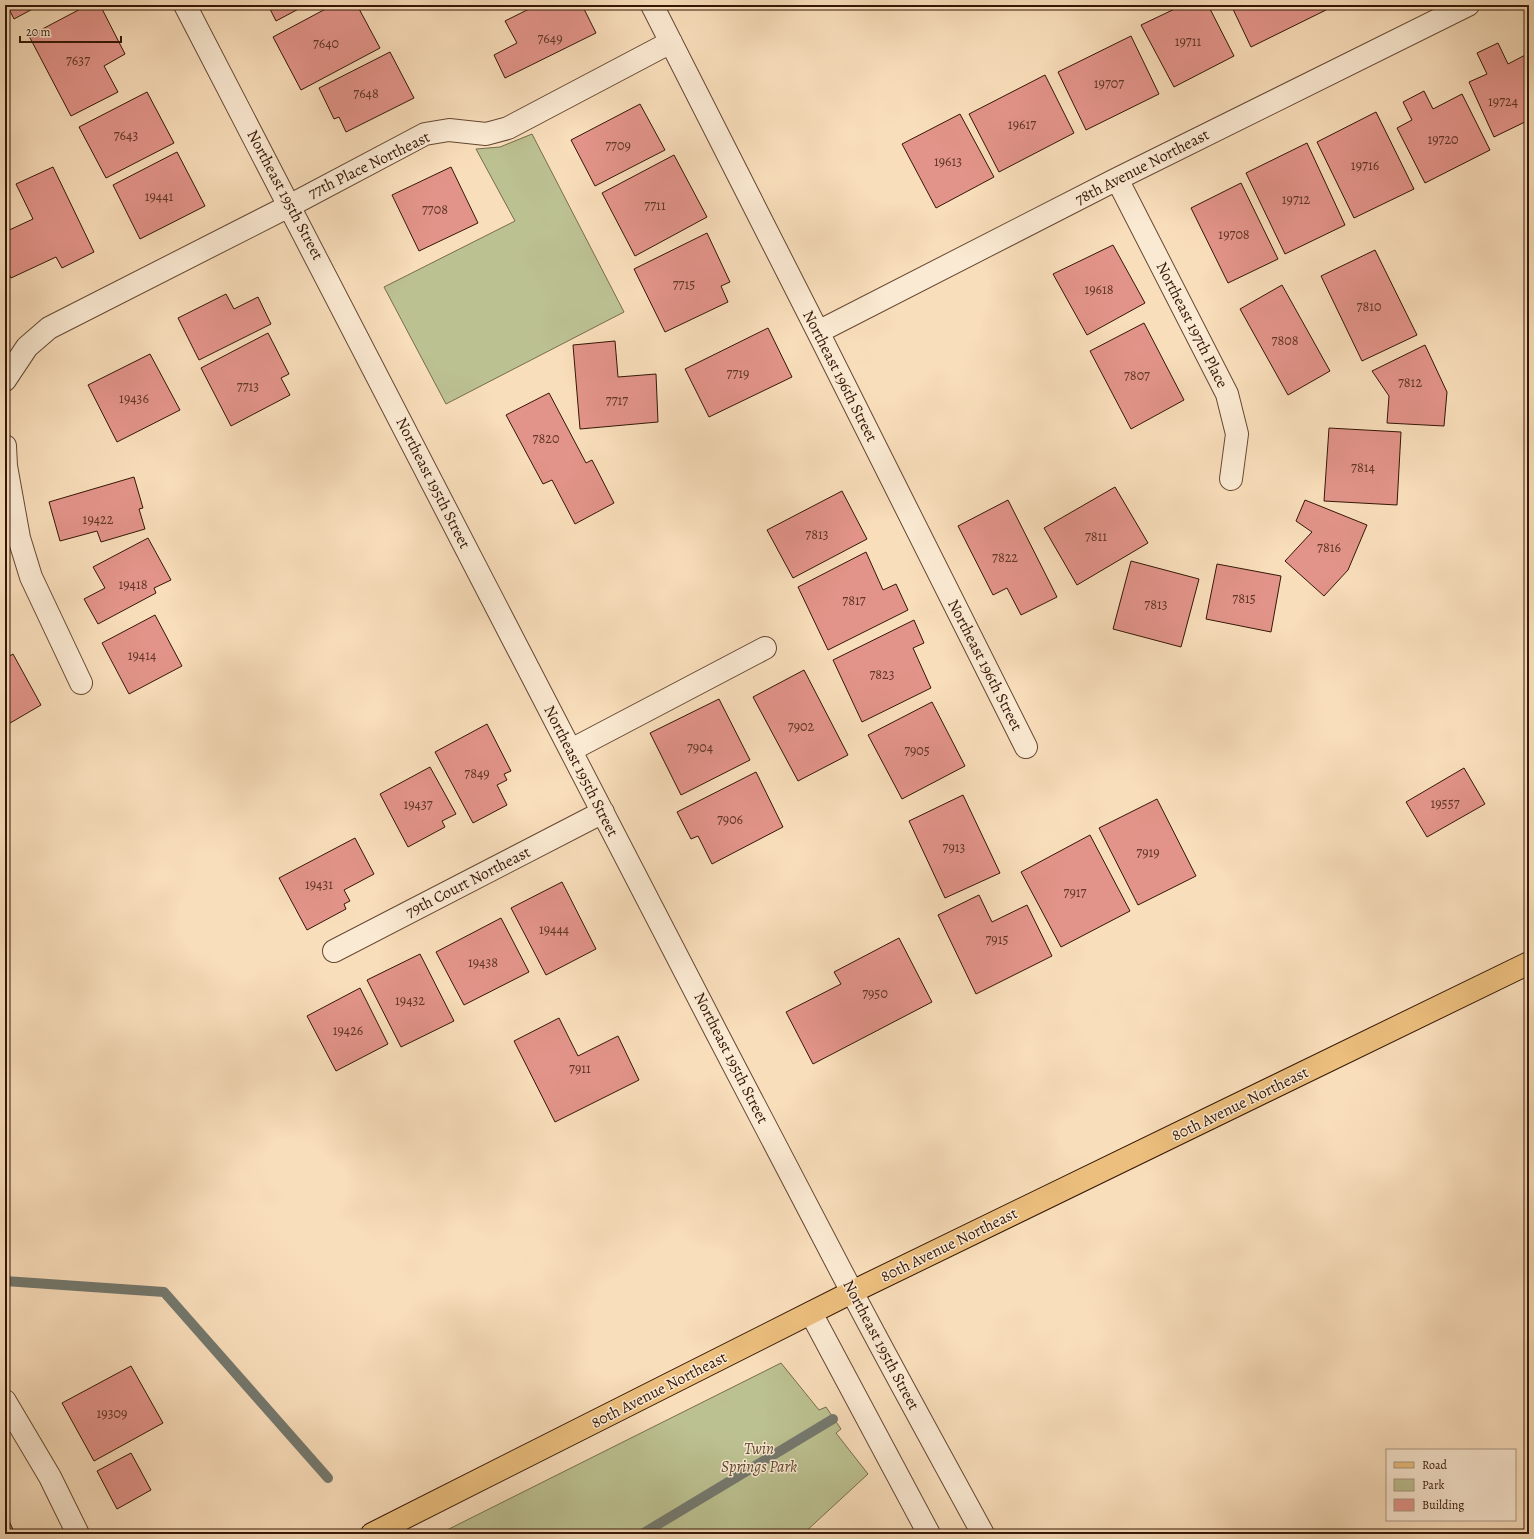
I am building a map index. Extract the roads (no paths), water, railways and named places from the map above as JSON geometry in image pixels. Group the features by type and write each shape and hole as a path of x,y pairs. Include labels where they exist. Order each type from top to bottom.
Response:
{"main road":[{"name":"80th Avenue Northeast","path":"372,1534 852,1292 1528,966"}],"street":[{"name":"Northeast 195th Street","path":"185,5 852,1292 983,1534"},
{"name":"Northeast 196th Street","path":"652,5 1026,747"},
{"name":"78th Avenue Northeast","path":"818,332 1117,179 1468,5"},
{"name":"77th Place Northeast","path":"5,380 27,347 49,328 425,134 448,130 486,134 508,128 671,42"},
{"name":"Northeast 197th Place","path":"1117,179 1228,394 1237,434 1231,479"},
{"path":"5,446 6,466 19,538 31,577 81,683"},
{"path":"571,750 765,648"},
{"name":"79th Court Northeast","path":"334,951 603,812"},
{"path":"811,1313 929,1534"},
{"path":"5,1400 50,1477 78,1534"}],"waterway":[{"path":"5,1281 164,1292 328,1478"},
{"path":"642,1534 833,1419"}],"park label":[{"name":"Twin Springs Park","path":"759,1458"}]}
